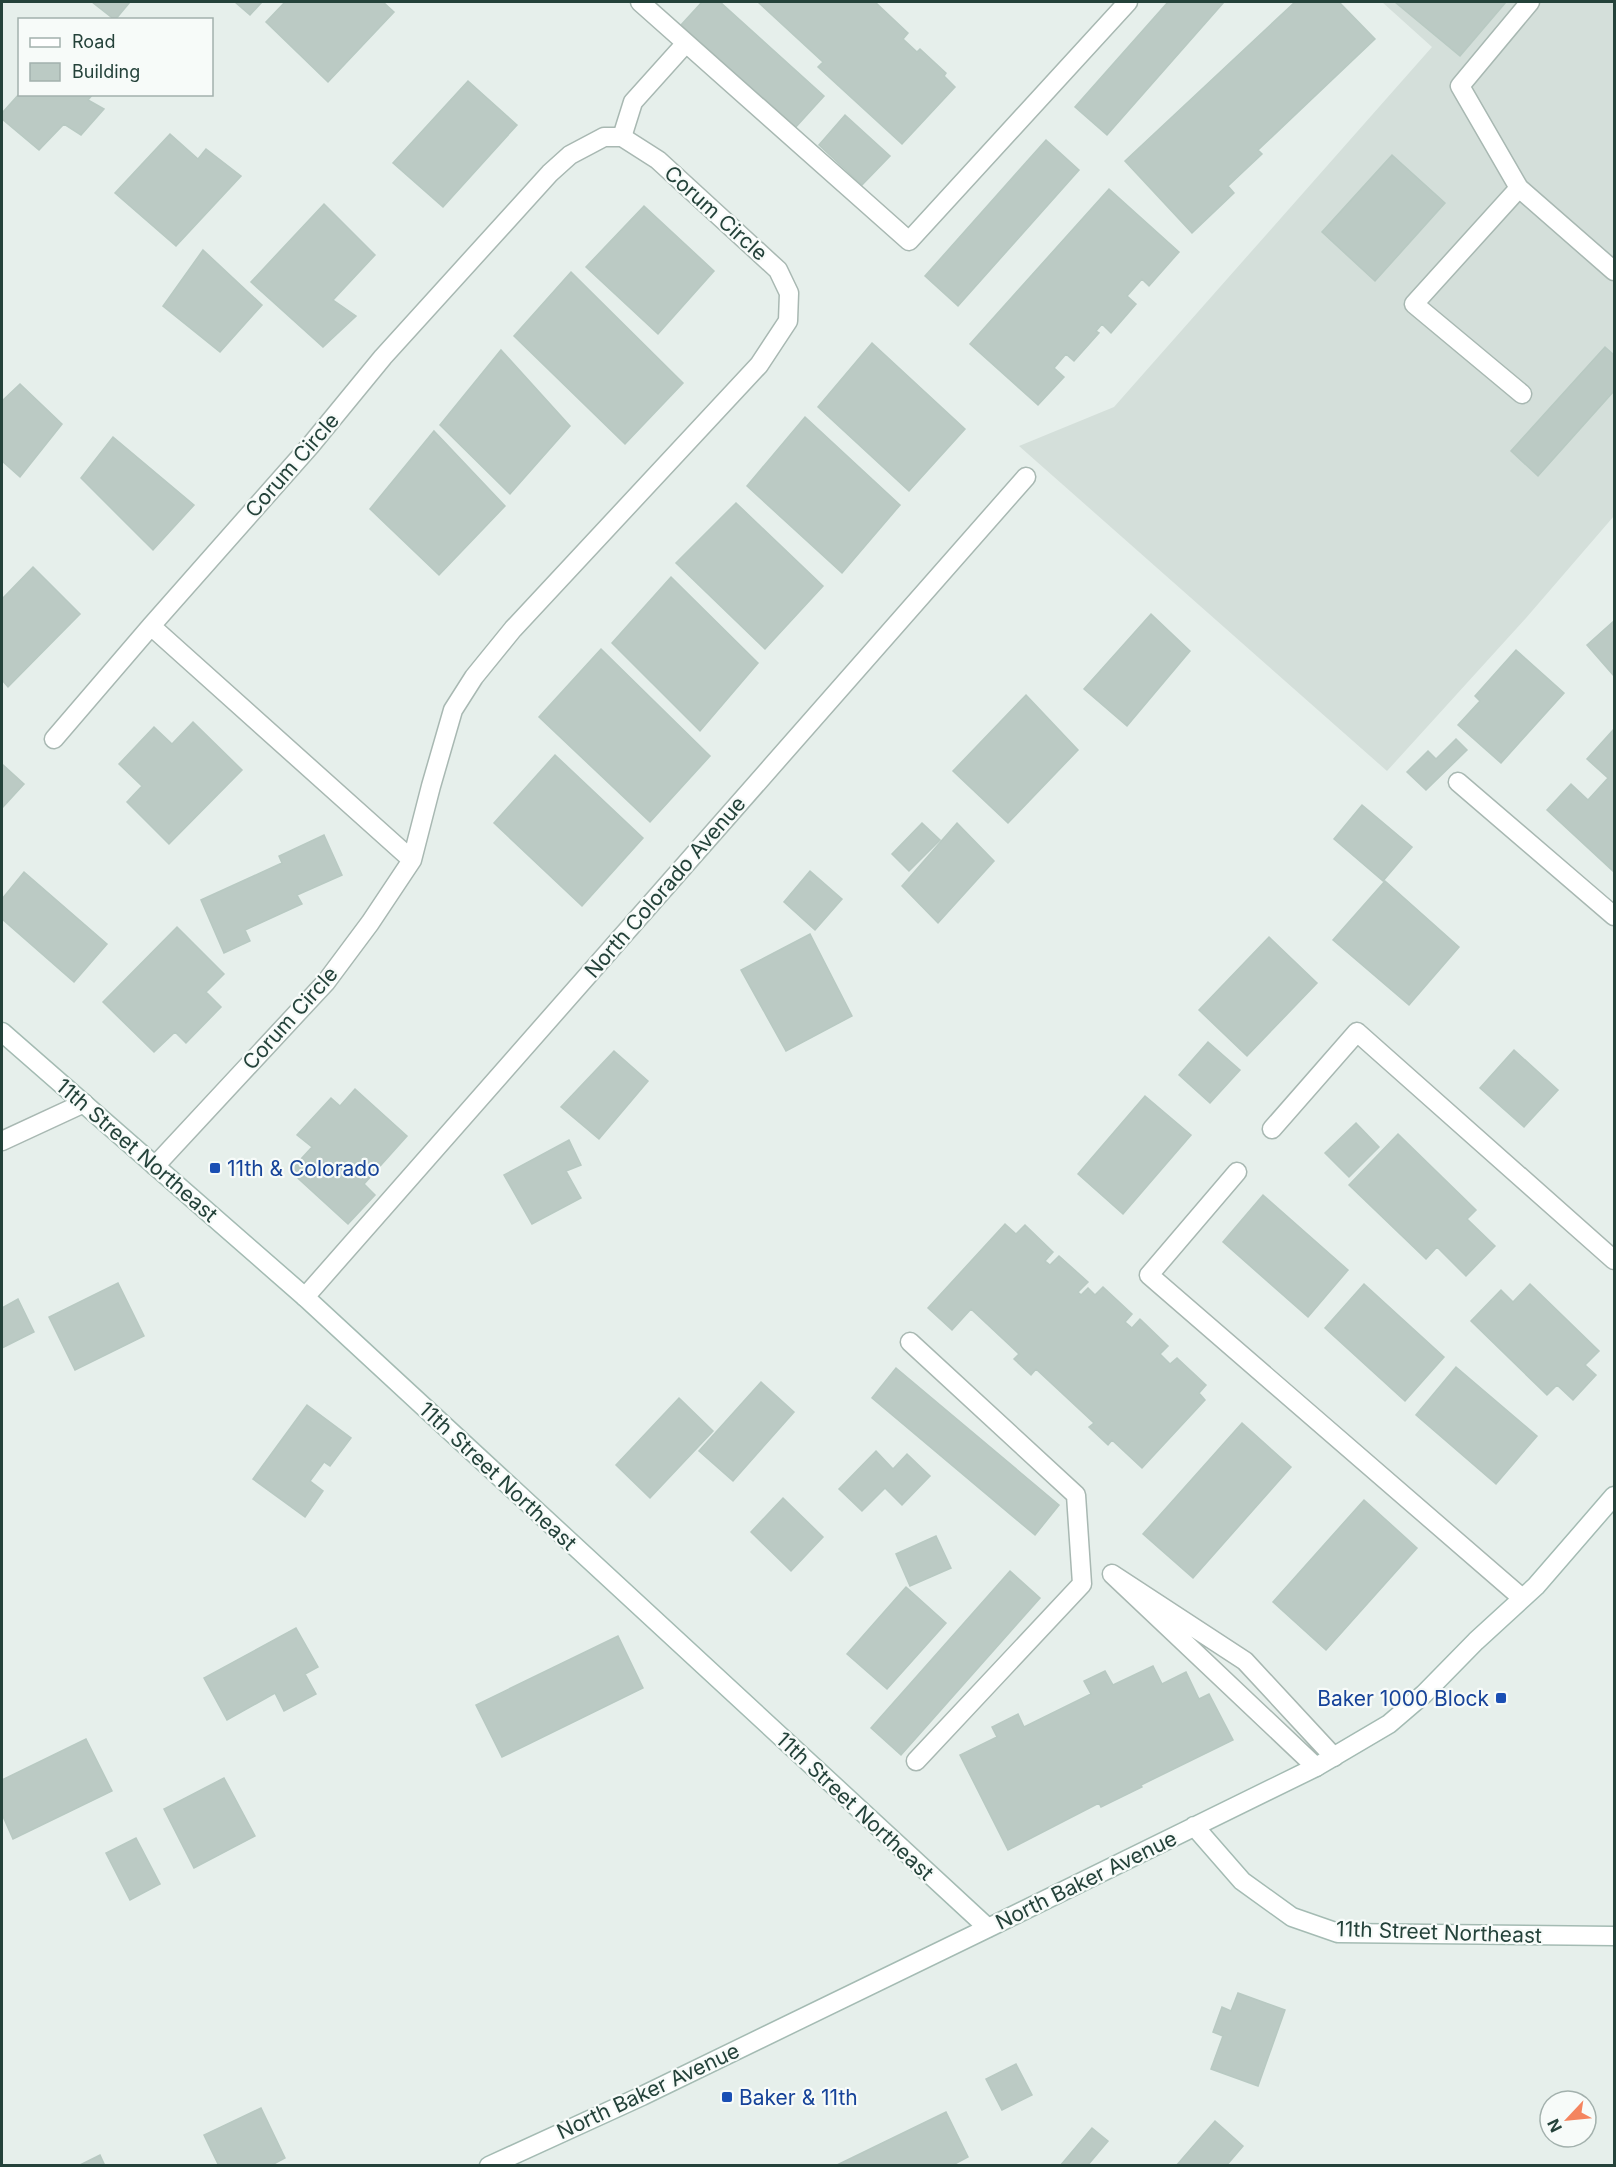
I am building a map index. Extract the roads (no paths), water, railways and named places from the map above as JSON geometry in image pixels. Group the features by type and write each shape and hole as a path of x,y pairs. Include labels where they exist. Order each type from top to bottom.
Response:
{"street":[{"path":"640,2 909,241 1128,2"},
{"path":"1530,2 1460,86 1519,188 1614,271"},
{"path":"622,137 633,102 686,43"},
{"name":"Corum Circle","path":"54,739 310,446 383,357 550,173 570,155 604,137 622,137 658,160 778,270 789,293 788,321 759,364 513,629 474,677 453,710 412,860 370,923 326,982 156,1166"},
{"path":"1519,188 1414,304 1522,394"},
{"name":"North Colorado Avenue","path":"304,1297 1026,477"},
{"path":"151,626 412,860"},
{"path":"1458,782 1614,916"},
{"name":"11th Street Northeast","path":"2,1032 304,1297 988,1928"},
{"path":"1272,1129 1357,1032 1614,1260"},
{"path":"2,1141 84,1103"},
{"path":"1237,1172 1149,1275 1522,1598"},
{"path":"910,1342 1076,1495 1082,1584 916,1761"},
{"name":"North Baker Avenue","path":"489,2166 642,2096 1316,1767 1389,1724 1424,1694 1536,1586 1614,1496"},
{"path":"1081,1563 1112,1574 1245,1661 1334,1756"},
{"path":"1112,1574 1316,1767"},
{"name":"11th Street Northeast","path":"1194,1826 1242,1881 1292,1917 1338,1933 1614,1936"}],"place":[{"name":"11th & Colorado","path":"215,1168"},
{"name":"Baker 1000 Block","path":"1501,1698"},
{"name":"Baker & 11th","path":"727,2097"}]}
